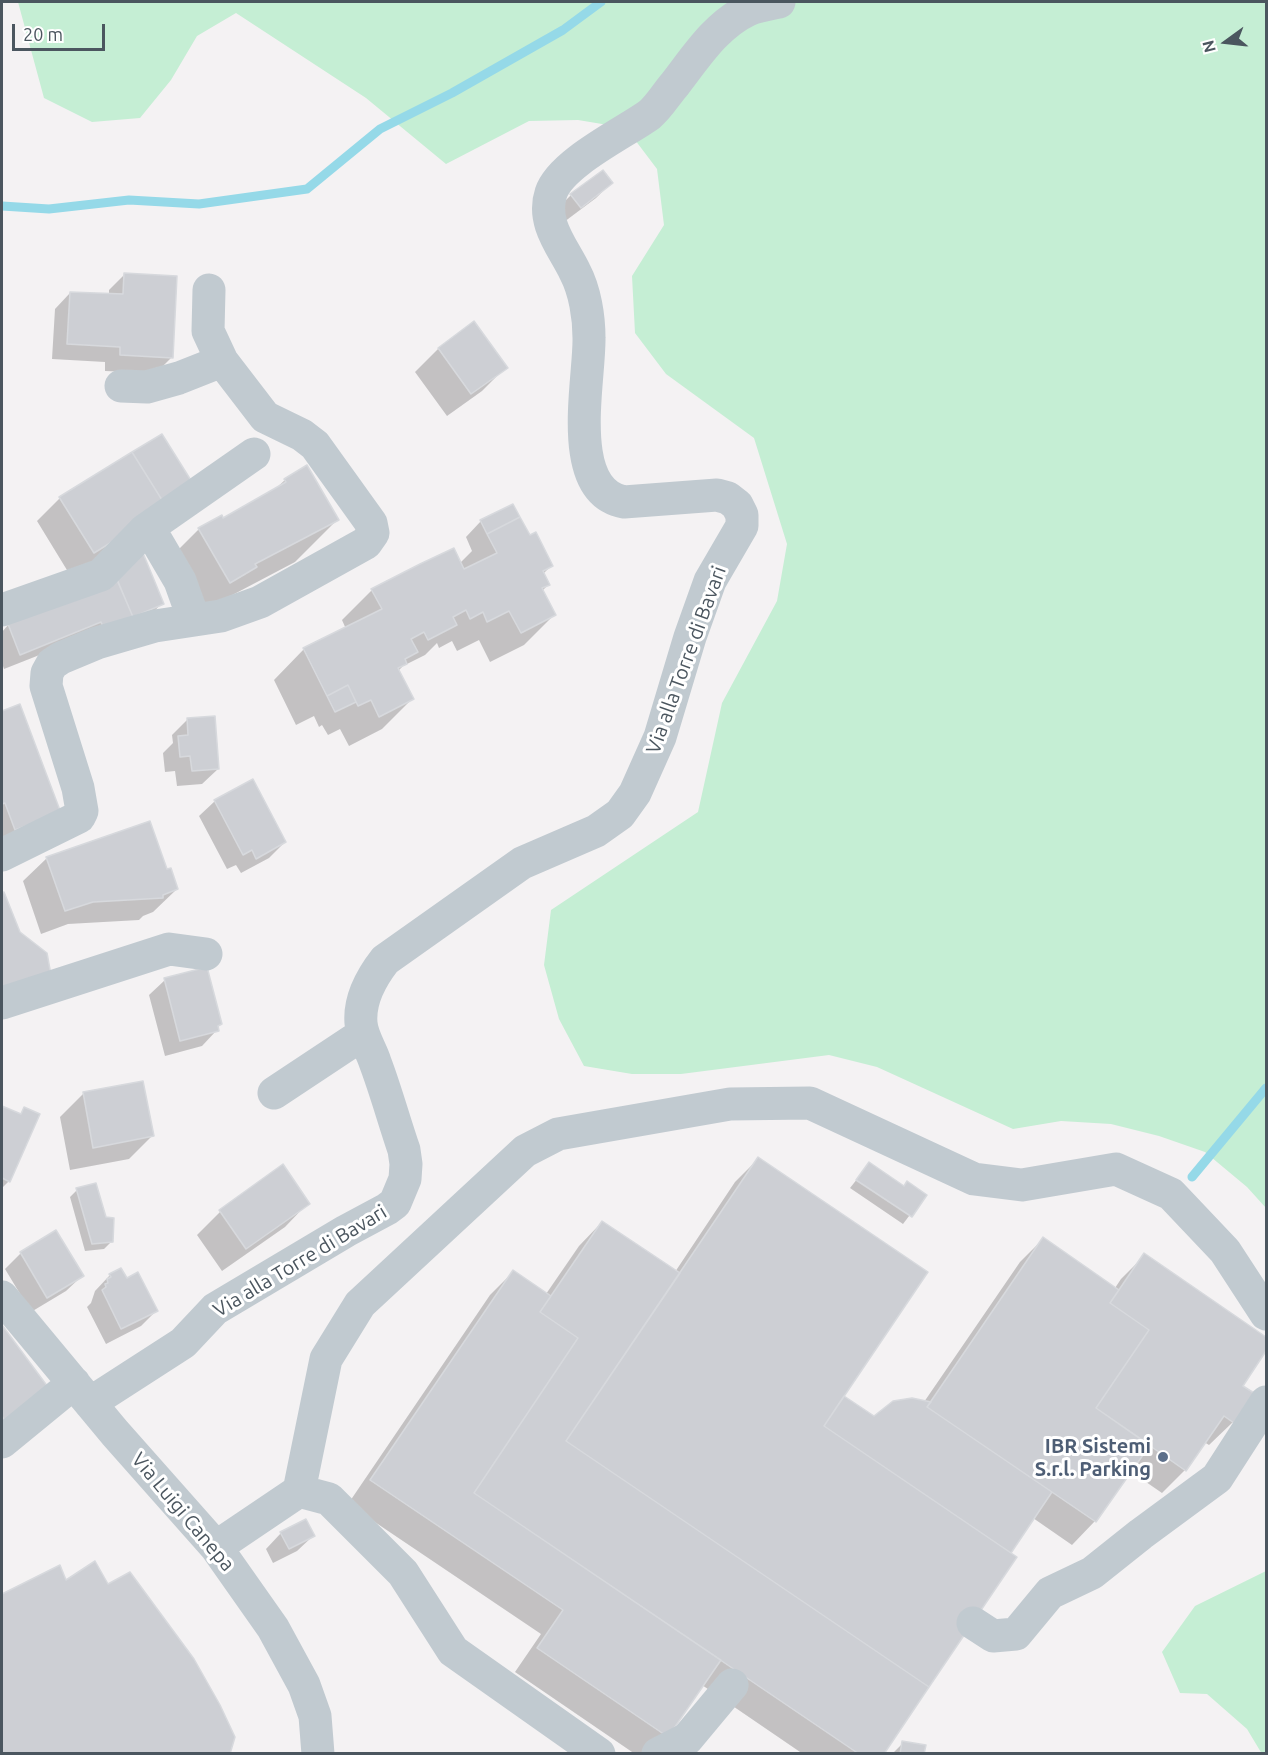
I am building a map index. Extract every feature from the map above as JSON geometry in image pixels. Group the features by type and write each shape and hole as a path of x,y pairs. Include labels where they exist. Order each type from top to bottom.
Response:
{"street":[{"name":"Via alla Torre di Bavari","path":"2,1443 82,1393 183,1343 215,1308 395,1203 405,1179 406,1164 404,1150 376,1063 363,1034 361,1022 363,1002 370,979 385,960 522,863 596,831 620,814 635,794 660,736 690,637 710,581 742,526 742,515 737,505 728,498 717,495 624,502 613,500 594,480 584,424 589,339 586,307 576,273 560,248 550,226 548,203 551,190 578,161 651,113 718,31 748,10 779,2"},
{"path":"2,855 79,817 82,811 78,788 46,686 47,673 52,664 97,643 155,626 221,616 260,602 366,543 373,533 371,523 315,445 302,435 265,417 222,360 208,331 209,290"},
{"path":"121,386 147,387 178,378 222,360"},
{"path":"2,610 101,575 148,528 254,454"},
{"path":"148,528 180,581 194,620"},
{"path":"2,1003 169,949 206,954"},
{"path":"274,1093 363,1034"},
{"path":"216,1547 299,1491 326,1359 360,1304 525,1151 558,1134 730,1104 810,1103 974,1179 1023,1185 1116,1169 1171,1194 1225,1251 1266,1314"},
{"name":"Via Luigi Canepa","path":"2,1297 216,1547 273,1628 303,1685 315,1716 318,1754"},
{"path":"973,1623 993,1636 1016,1634 1050,1593 1092,1573 1217,1478 1266,1402"},
{"path":"299,1491 329,1499 403,1573 453,1651 599,1754"},
{"path":"658,1754 687,1739 732,1685"}],"green space":[{"path":"18,2 1266,2 1266,1208 1247,1187 1205,1152 1159,1136 1111,1124 1061,1121 1013,1129 877,1067 829,1055 681,1074 632,1074 584,1066 559,1019 544,965 551,910 698,812 722,703 777,601 787,544 754,438 666,374 635,333 632,276 664,225 657,169 626,128 578,120 529,121 446,164 366,98 236,13 197,36 171,80 140,118 92,122 44,98"},
{"path":"1266,1571 1266,1753 1262,1754 1247,1729 1207,1694 1180,1693 1162,1652 1195,1606"}],"building":[{"path":"603,170 613,183 581,208 570,194"},
{"path":"124,273 177,276 173,358 120,355 120,347 67,344 70,292 123,294"},
{"path":"474,321 508,368 471,394 438,348"},
{"path":"162,434 197,490 167,508 132,452"},
{"path":"132,452 167,508 94,553 59,497"},
{"path":"307,465 339,520 255,564 257,567 230,583 198,528 222,515 223,518 286,482 284,479"},
{"path":"513,504 520,517 487,534 480,520"},
{"path":"520,517 530,535 536,532 553,566 543,571 550,585 542,588 556,615 521,633 509,611 487,622 483,612 470,619 466,610 453,617 457,625 428,640 424,632 411,639 418,652 405,659 407,664 398,668 414,699 379,717 371,700 358,706 348,685 327,696 303,648 382,609 371,589 420,564 454,548 464,569 497,553 487,534"},
{"path":"143,553 164,604 133,617 114,572"},
{"path":"117,580 133,617 104,629 101,622 20,655 8,624"},
{"path":"348,685 356,702 335,712 327,696"},
{"path":"20,704 61,813 15,830 5,803 2,804 2,711"},
{"path":"215,716 219,769 192,771 190,756 180,757 178,736 188,735 187,718"},
{"path":"253,779 286,842 256,859 252,850 243,855 214,800"},
{"path":"150,821 167,869 171,868 178,889 163,895 163,898 93,902 65,911 46,857"},
{"path":"4,892 20,932 47,953 51,975 2,987 2,893"},
{"path":"207,967 222,1024 218,1026 219,1031 180,1041 164,978"},
{"path":"143,1081 154,1136 93,1148 83,1092"},
{"path":"2,1106 21,1114 24,1107 40,1114 10,1182 2,1178"},
{"path":"758,1157 928,1272 824,1426 1017,1557 929,1687 566,1441"},
{"path":"869,1162 904,1186 907,1181 927,1195 912,1217 856,1180"},
{"path":"283,1164 310,1204 246,1249 219,1210"},
{"path":"96,1183 106,1217 114,1218 113,1242 92,1244 76,1188"},
{"path":"602,1221 680,1273 566,1441 929,1687 884,1754 859,1754 474,1493 578,1338 540,1312"},
{"path":"56,1230 84,1276 47,1298 20,1252"},
{"path":"1043,1237 1119,1290 1110,1303 1149,1330 1096,1408 1150,1445 1096,1522 927,1407"},
{"path":"1144,1253 1266,1337 1266,1351 1243,1386 1254,1393 1234,1423 1224,1416 1186,1471 1096,1408 1149,1330 1110,1303"},
{"path":"121,1268 127,1278 138,1272 158,1311 121,1329 102,1290 108,1283 107,1279 111,1277 109,1274"},
{"path":"513,1270 551,1296 540,1312 578,1338 474,1493 721,1660 668,1737 537,1648 563,1610 370,1480"},
{"path":"2,1325 48,1387 5,1421 2,1416"},
{"path":"844,1396 874,1416 893,1401 912,1398 931,1402 927,1407 1052,1492 1011,1553 824,1426"},
{"path":"306,1519 315,1536 289,1549 280,1532"},
{"path":"95,1561 108,1584 130,1572 194,1659 235,1737 230,1754 2,1754 2,1594 60,1565 66,1580"},
{"path":"902,1741 926,1745 924,1754 900,1754"}],"waterway":[{"path":"2,206 49,209 129,200 199,204 307,189 380,129 452,93 563,30 601,2"},
{"path":"1192,1177 1266,1088"}],"place":[{"name":"IBR Sistemi S.r.l. Parking","path":"1163,1457"}]}
